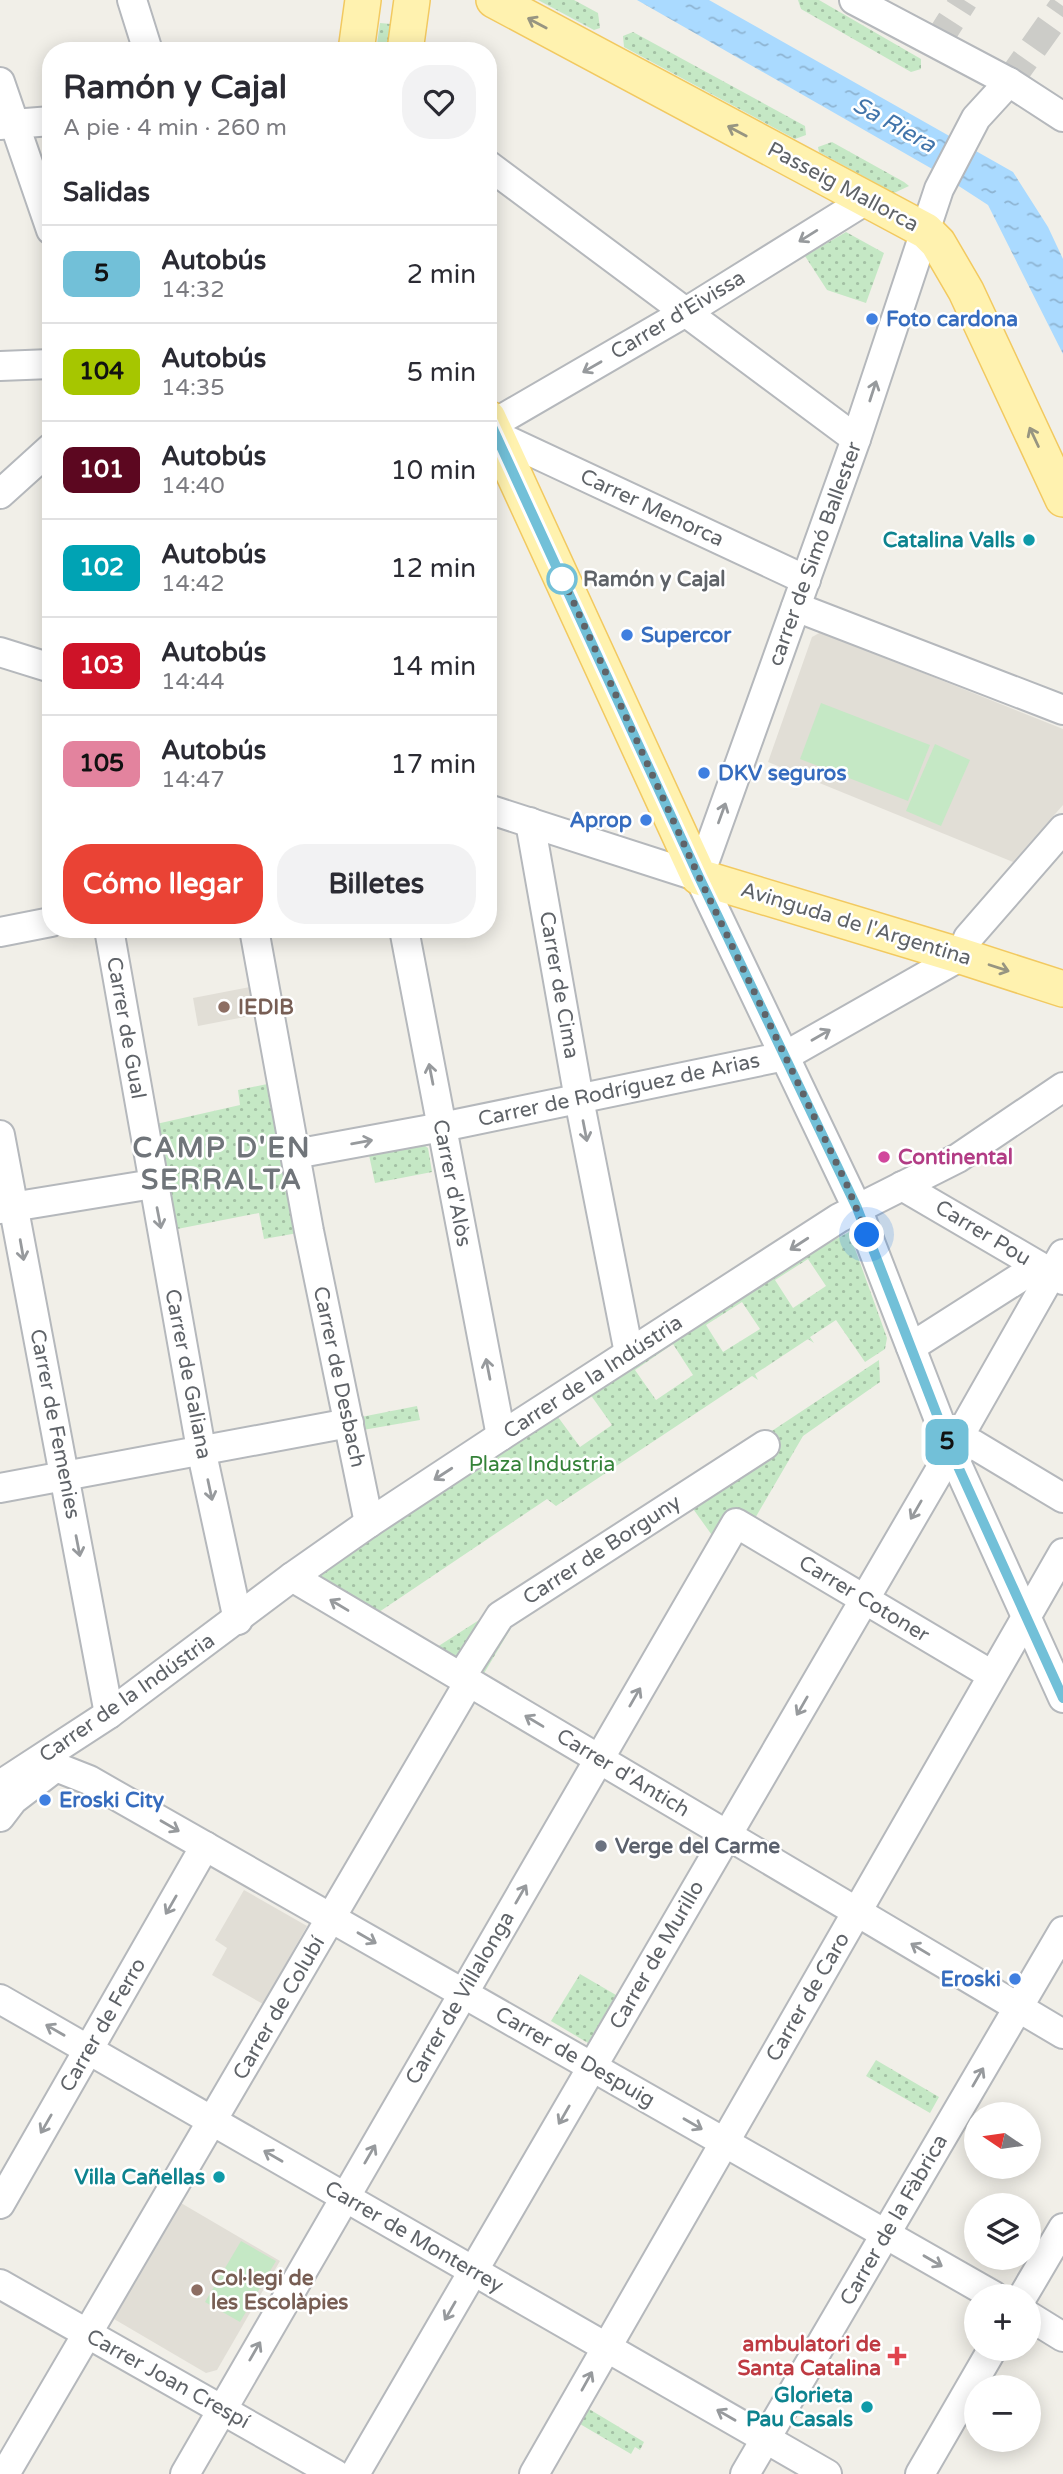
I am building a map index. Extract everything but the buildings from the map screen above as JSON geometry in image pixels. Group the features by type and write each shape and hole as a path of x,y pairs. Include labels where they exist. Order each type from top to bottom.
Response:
{"main road":[{"path":"357,42 363,0"},
{"path":"406,42 412,0"},
{"name":"Passeig Mallorca","path":"494,0 926,231 938,243 966,291 1063,499"},
{"path":"497,440 699,877"},
{"name":"Avinguda de l'Argentina","path":"699,877 1063,989"}],"street":[{"path":"132,0 145,42"},
{"path":"854,0 1009,82 1063,117"},
{"path":"0,82 7,124 42,208"},
{"name":"carrer de Simó Ballester","path":"699,877 856,439 939,189 976,118 1009,82"},
{"path":"7,124 42,122"},
{"path":"497,171 856,439"},
{"name":"Carrer d'Eivissa","path":"497,423 866,200"},
{"path":"0,366 42,364"},
{"name":"Carrer Menorca","path":"497,430 806,580"},
{"path":"0,494 42,456"},
{"path":"796,607 1063,710"},
{"path":"0,652 42,665"},
{"name":"Avinguda de l'Argentina","path":"497,812 699,877"},
{"name":"Carrer de Cima","path":"530,822 579,1099 629,1353"},
{"path":"961,956 968,937 1063,829"},
{"path":"699,877 857,1208 951,1451 1063,1698"},
{"path":"0,932 42,924"},
{"name":"Carrer de Gual","path":"111,938 143,1126"},
{"name":"Carrer de Desbach","path":"256,938 309,1231 369,1523"},
{"name":"Carrer d'Alòs","path":"406,938 501,1436"},
{"name":"Carrer de Rodríguez de Arias","path":"295,1154 442,1127 785,1056 961,956"},
{"name":"Carrer de la Indústria","path":"0,1785 109,1714 369,1523 501,1436 828,1225 958,1158 1063,1087"},
{"name":"Carrer de Galiana","path":"143,1126 201,1449 237,1620"},
{"name":"Carrer de Femenies","path":"0,1135 7,1208 64,1476 109,1714"},
{"path":"7,1208 153,1184"},
{"name":"Carrer Pou","path":"902,1186 1054,1268"},
{"path":"911,1347 1054,1268"},
{"name":"Carrer de Murillo","path":"355,2474 951,1451 1054,1268"},
{"path":"0,1488 349,1423"},
{"path":"951,1451 973,1444 1063,1498"},
{"name":"Carrer de Borguny","path":"465,1680 499,1616 765,1445"},
{"name":"Carrer Cotoner","path":"736,1523 992,1675"},
{"name":"Carrer de Villalonga","path":"185,2474 736,1523"},
{"name":"Carrer de Caro","path":"534,2474 1063,1553"},
{"name":"Carrer d'Antich","path":"292,1577 1063,2034"},
{"name":"Carrer de Colubí","path":"5,2474 332,1918 465,1680"},
{"path":"83,1732 80,1752 89,1780"},
{"name":"Carrer de Despuig","path":"0,1817 13,1800 56,1767 89,1780 973,2284"},
{"name":"Carrer de Ferro","path":"0,2204 205,1846"},
{"name":"Carrer de la Fàbrica","path":"745,2474 1063,1931"},
{"name":"Carrer de Monterrey","path":"0,1999 827,2474"},
{"path":"1030,2284 1063,2228"},
{"name":"Carrer Joan Crespí","path":"0,2284 335,2474"},
{"path":"1041,2323 1063,2337"},
{"path":"920,2474 985,2361"}],"shaded area":[{"path":"821,632 1063,729 1063,805 1013,862 768,762 812,637"},
{"name":"IEDIB","path":"250,987 255,1015 198,1026 193,998"},
{"path":"244,1890 307,1926 263,2004 212,1975 227,1948 215,1940"},
{"name":"Col·legi de les Escolàpies","path":"181,2203 280,2261 217,2370 206,2373 114,2319"}],"green space":[{"path":"538,0 574,0 598,13 600,28 594,30"},
{"path":"798,0 819,0 921,59 921,69 911,72 801,9"},
{"path":"380,23 391,24 388,42 377,42"},
{"path":"633,32 805,126 806,135 795,139 624,47 623,36"},
{"path":"832,142 909,186 894,193 819,152 818,147"},
{"path":"846,232 884,253 866,303 827,290 805,256"},
{"path":"821,703 930,745 908,801 800,759"},
{"path":"935,744 970,760 941,826 906,811"},
{"path":"282,1081 309,1231 264,1239 259,1213 162,1232 143,1127 240,1105 238,1090"},
{"path":"422,1144 428,1148 432,1172 375,1183 369,1155"},
{"name":"Plaza Industria","path":"849,1232 887,1338 885,1349 865,1362 836,1320 810,1337 814,1343 808,1339 755,1374 758,1380 752,1376 556,1506 547,1499 379,1612 312,1573 773,1273","holes":["808,1259 826,1286 793,1308 775,1280","742,1302 760,1329 723,1352 706,1325","673,1344 693,1375 656,1400 635,1370","590,1394 612,1425 580,1447 558,1417"]},
{"path":"879,1360 880,1382 803,1436 754,1520 732,1508 714,1538 686,1499 514,1623 483,1675 437,1647 681,1491"},
{"path":"417,1406 420,1420 363,1430 361,1417"},
{"path":"580,1974 616,1995 588,2043 551,2021"},
{"path":"876,2060 939,2097 930,2113 866,2076"},
{"path":"241,2241 276,2261 240,2322 205,2302"},
{"path":"589,2409 644,2442 640,2450 635,2447 631,2454 580,2424"}],"water":[{"name":"Sa Riera","path":"637,0 709,0 1013,172 1048,227 1063,259 1063,354 988,205 934,170"}],"tunnel":[{"path":"936,44 964,0"},
{"path":"1009,82 1063,6"}],"bus line":[{"name":"5","path":"497,436 699,877 857,1208 951,1451 1063,1698"}],"place":[{"name":"Foto cardona","path":"872,319"},
{"name":"Catalina Valls","path":"1029,540"},
{"name":"Ramón y Cajal","path":"562,579"},
{"name":"Supercor","path":"627,635"},
{"name":"DKV seguros","path":"704,773"},
{"name":"Aprop","path":"646,820"},
{"name":"IEDIB","path":"224,1007"},
{"name":"Continental","path":"884,1157"},
{"name":"Eroski City","path":"45,1800"},
{"name":"Verge del Carme","path":"601,1846"},
{"name":"Eroski","path":"1015,1979"},
{"name":"Villa Cañellas","path":"219,2177"},
{"name":"Col·legi de les Escolàpies","path":"197,2290"},
{"name":"ambulatori de Santa Catalina","path":"897,2356"},
{"name":"Glorieta Pau Casals","path":"867,2407"}],"district":[{"name":"CAMP D'EN SERRALTA","path":"222,1164"}],"route":[{"path":"562,579 558,568 699,877 847,1185 867,1235"}]}
